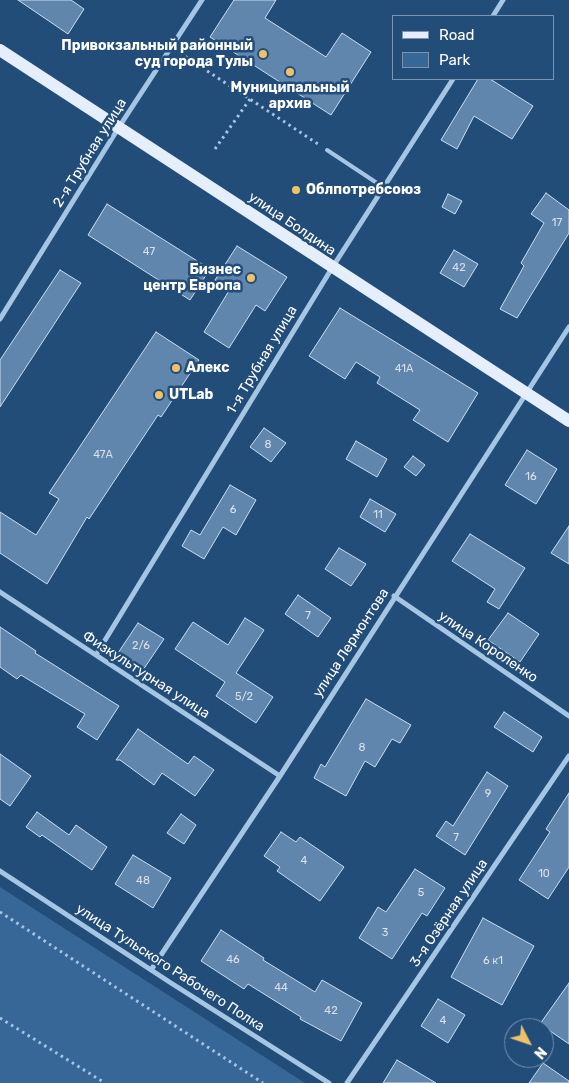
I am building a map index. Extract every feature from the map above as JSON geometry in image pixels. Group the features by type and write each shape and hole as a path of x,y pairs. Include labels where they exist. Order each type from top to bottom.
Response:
{"main road":[{"name":"улица Болдина","path":"0,50 332,268 569,420"}],"street":[{"name":"2-я Трубная улица","path":"0,319 119,127 202,0"},
{"path":"494,15 503,0"},
{"name":"1-я Трубная улица","path":"96,655 332,268 452,80"},
{"name":"улица Лермонтова","path":"151,970 280,776 394,596 569,327"},
{"name":"Физкультурная улица","path":"0,592 280,776"},
{"name":"улица Короленко","path":"394,596 569,716"},
{"name":"3-я Озёрная улица","path":"347,1083 569,756"},
{"name":"улица Тульского Рабочего Полка","path":"0,871 329,1083"}],"lane":[{"path":"327,150 383,187"}],"path":[{"path":"171,47 327,150"},
{"path":"215,149 250,99"},
{"path":"0,912 264,1083"},
{"path":"0,1018 105,1083"}],"green space":[{"path":"0,887 305,1083 0,1083"}],"building":[{"path":"18,0 71,0 84,9 68,34"},
{"path":"234,0 276,0 265,18 326,57 342,33 371,52 331,115 210,37"},
{"path":"477,80 492,80 533,106 512,139 474,116 457,149 441,140"},
{"path":"546,193 569,210 569,233 517,318 500,309 524,266 521,263 544,223 531,214"},
{"path":"448,194 462,201 455,214 442,207"},
{"path":"107,204 210,269 190,300 88,235"},
{"name":"Бизнес центр Европа","path":"237,246 287,277 265,311 256,305 229,348 204,332 230,289 215,280"},
{"path":"454,250 478,264 464,287 440,273"},
{"path":"60,270 81,283 0,407 0,360"},
{"path":"340,308 478,393 448,442 413,420 420,410 377,383 380,377 356,362 345,379 309,356"},
{"path":"156,332 199,360 161,417 158,415 89,519 87,517 47,584 0,553 0,512 36,535 59,499 49,493"},
{"path":"264,428 286,443 271,462 250,447"},
{"path":"356,441 387,459 377,477 346,459"},
{"path":"527,450 557,469 536,504 505,485"},
{"path":"413,456 425,465 416,476 404,467"},
{"path":"230,485 256,500 236,535 223,527 204,559 182,546 191,530 200,535"},
{"path":"370,499 396,514 385,532 360,517"},
{"path":"569,526 569,564 551,553"},
{"path":"470,534 525,568 499,609 487,602 495,589 452,561"},
{"path":"339,548 366,564 351,586 325,569"},
{"path":"298,595 331,618 318,637 285,614"},
{"path":"508,613 539,634 520,662 488,640"},
{"path":"245,618 264,630 236,673 273,697 256,723 216,696 225,682 175,649 193,622 228,645"},
{"path":"138,623 164,639 143,670 118,653"},
{"path":"0,627 36,651 35,653 119,706 97,740 77,727 85,714 21,675 17,679 0,667"},
{"path":"366,699 411,725 400,743 392,739 375,767 365,761 346,796 314,778 321,764 325,767"},
{"path":"504,712 542,737 533,752 494,727"},
{"path":"138,729 188,764 194,756 214,770 195,796 162,773 154,785 120,760 116,760"},
{"path":"0,754 31,776 10,806 0,799"},
{"path":"487,772 508,786 465,855 436,836 446,821 453,826"},
{"path":"569,793 569,867 548,899 519,880 550,832 546,829"},
{"path":"37,812 69,835 76,825 107,847 92,870 42,835 40,837 26,827"},
{"path":"181,814 196,825 184,844 167,833"},
{"path":"281,832 296,842 300,837 344,867 320,901 277,871 280,867 264,856"},
{"path":"133,855 171,878 153,908 115,884"},
{"path":"415,869 445,888 427,916 422,913 392,959 359,938 378,907 386,912"},
{"path":"483,918 534,946 502,1005 451,977"},
{"path":"221,930 264,958 263,960 315,992 322,980 362,1003 341,1041 300,1019 301,1017 248,984 244,989 201,961"},
{"path":"569,983 569,1044 554,1034 554,1018 544,1018"},
{"path":"438,999 465,1015 448,1043 421,1026"},
{"path":"397,1060 436,1083 383,1083"},
{"path":"540,1068 550,1068 569,1081 569,1083 529,1083"}],"place":[{"name":"Привокзальный районный суд города Тулы","path":"263,54"},
{"name":"Муниципальный архив","path":"290,72"},
{"name":"Облпотребсоюз","path":"296,190"},
{"name":"Бизнес центр Европа","path":"251,278"},
{"name":"Алекс","path":"176,368"},
{"name":"UTLab","path":"159,395"}]}
